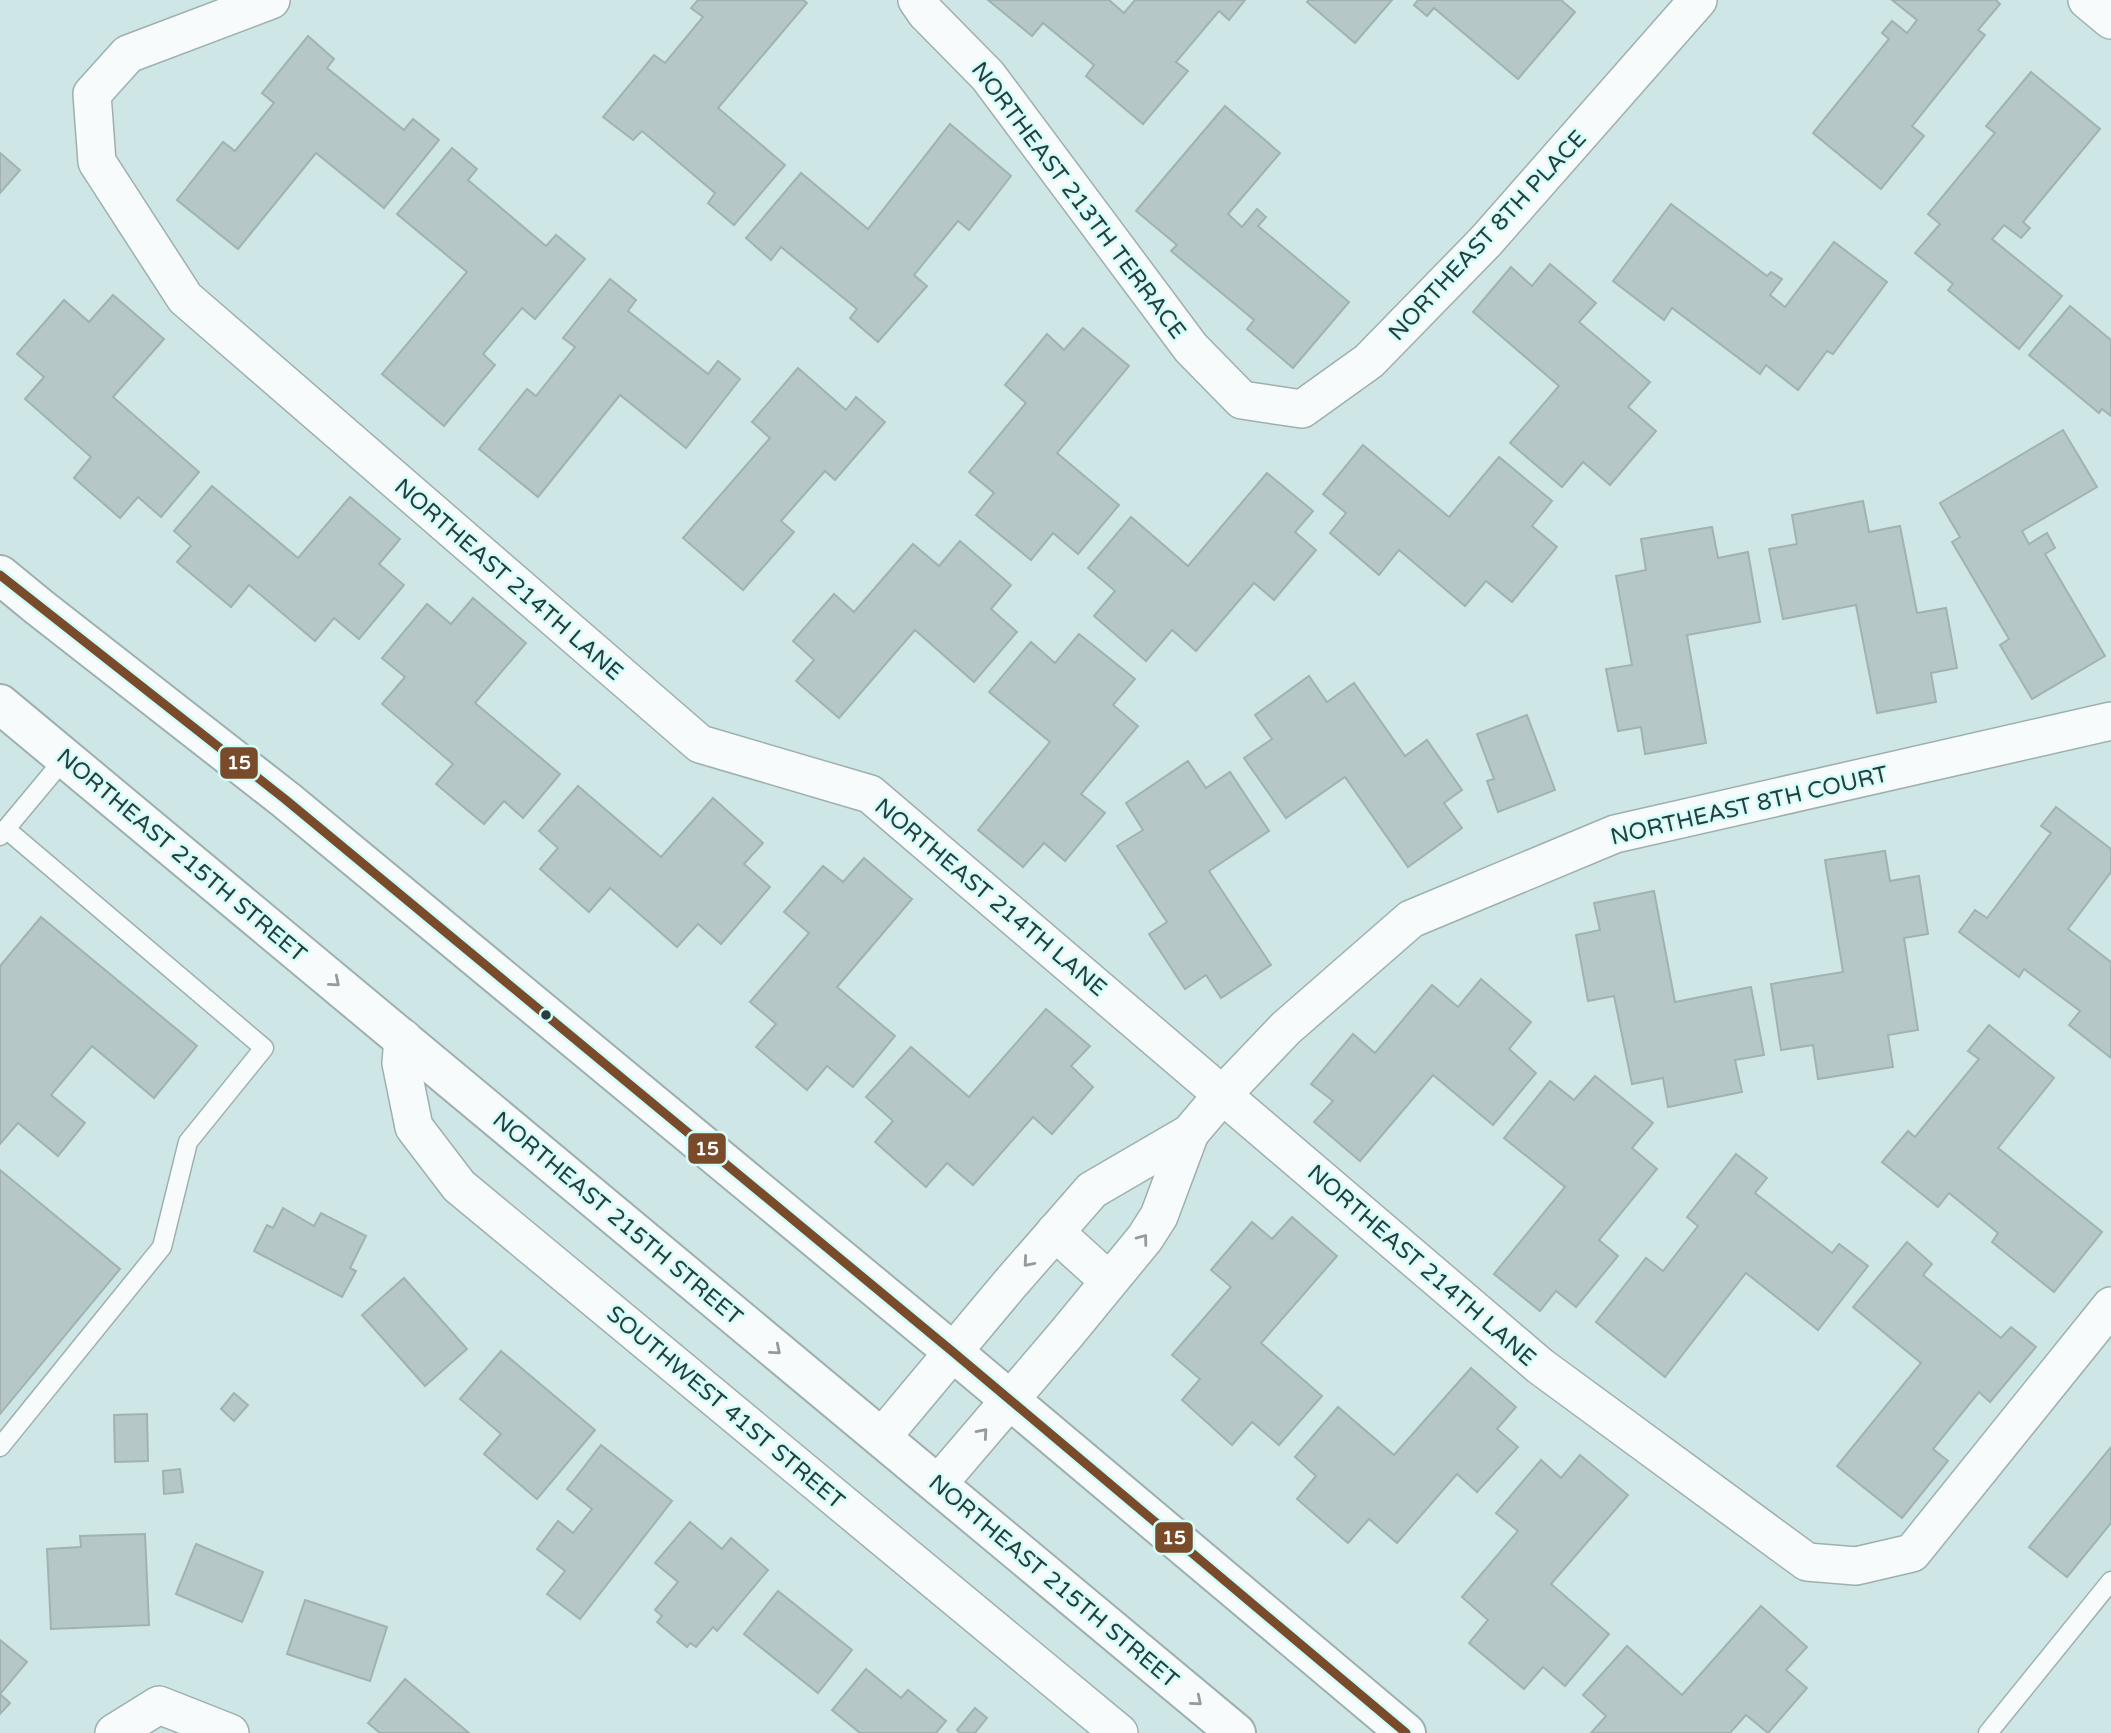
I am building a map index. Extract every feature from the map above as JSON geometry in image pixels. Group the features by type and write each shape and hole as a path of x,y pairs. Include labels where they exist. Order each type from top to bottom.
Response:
{"street":[{"name":"NORTHEAST 214TH LANE","path":"271,0 128,54 92,94 97,162 185,298 700,744 870,794 1540,1366 1807,1562 1856,1566 1912,1553 2111,1306"},
{"name":"NORTHEAST 213TH TERRACE","path":"917,0 926,13 988,76 1191,348 1242,400"},
{"name":"NORTHEAST 8TH PLACE","path":"1242,400 1302,409 1369,361 1486,241 1698,0"},
{"path":"2087,0 2111,20"},
{"path":"0,575 286,800 1011,1400 1396,1730"},
{"name":"NORTHEAST 215TH STREET","path":"0,704 1236,1733"},
{"name":"NORTHEAST 8TH COURT","path":"938,1484 1145,1238 1159,1216 1190,1133 1286,1028 1411,919 1615,834 2111,721"},
{"name":"SOUTHWEST 41ST STREET","path":"402,1038 401,1063 414,1127 459,1186 1119,1733"},
{"name":"NORTHEAST 8TH COURT","path":"882,1437 1091,1190 1190,1133"},
{"path":"1055,1231 1109,1281"},
{"path":"114,1733 159,1704 230,1733"}],"lane":[{"path":"0,1447 162,1247 188,1142 264,1048 3,833 65,758"},
{"path":"1988,1733 2111,1581"}],"building":[{"path":"698,0 803,0 807,3 718,108 785,165 734,225 708,203 715,193 642,131 633,140 603,117 654,55 665,63 703,17 691,8"},
{"path":"988,0 1109,0 1124,13 1135,0 1245,0 1229,20 1219,11 1176,62 1188,71 1143,124 1086,76 1094,65 1043,23 1032,36"},
{"path":"1392,0 1355,43 1307,2"},
{"path":"1418,0 1561,0 1575,12 1518,79 1434,8 1427,16 1414,5"},
{"path":"1892,0 1996,0 2000,4 1978,30 1985,35 1912,126 1924,136 1881,189 1813,133 1889,39 1882,33 1892,21 1907,33 1917,20"},
{"path":"308,36 334,59 327,68 404,130 413,119 439,140 384,208 316,153 238,249 177,200 223,142 235,151 274,103 262,93"},
{"path":"2031,72 2100,129 2023,222 2030,228 2021,238 2004,225 1992,239 2062,296 2019,349 1948,290 1953,284 1915,253 1940,224 1928,214 1995,133 1986,126"},
{"path":"1225,106 1280,153 1228,214 1242,227 1257,209 1266,217 1258,226 1349,302 1293,368 1247,329 1254,320 1171,251 1177,245 1136,211"},
{"path":"950,124 1011,176 969,230 958,221 914,275 927,286 878,342 850,318 857,309 781,247 771,260 746,238 801,173 868,229"},
{"path":"452,148 477,169 468,180 546,246 556,235 585,259 535,319 522,308 483,354 495,365 444,426 382,374 467,272 397,214"},
{"path":"0,153 20,170 0,193"},
{"path":"1671,204 1767,276 1771,272 1782,279 1770,295 1785,307 1834,242 1887,282 1833,354 1827,351 1798,390 1766,365 1760,374 1672,308 1664,320 1613,281"},
{"path":"1550,264 1596,303 1579,322 1650,382 1628,407 1656,431 1610,485 1583,462 1562,487 1510,443 1559,386 1473,312 1511,267 1532,286"},
{"path":"610,279 636,300 628,311 708,374 718,361 740,379 686,448 620,395 538,497 479,449 527,389 536,396 575,347 563,338"},
{"path":"113,295 164,339 113,397 199,472 161,517 138,497 120,518 74,478 91,457 25,399 44,377 17,354 64,300 89,322"},
{"path":"2070,306 2111,340 2111,416 2102,409 2099,413 2029,355"},
{"path":"1083,328 1129,366 1057,453 1119,505 1078,554 1053,533 1031,560 976,515 994,493 969,472 1026,403 1005,385 1047,334 1064,350"},
{"path":"798,368 846,410 856,397 885,422 835,480 825,471 781,521 794,532 743,590 683,538 770,438 752,422"},
{"path":"2063,430 2097,487 2022,531 2029,544 2047,533 2055,548 2045,554 2105,656 2032,699 2000,645 2009,639 1952,542 1960,537 1940,503"},
{"path":"1363,445 1449,517 1499,457 1552,501 1532,526 1557,547 1512,602 1486,581 1465,606 1399,550 1379,575 1330,533 1346,513 1323,494"},
{"path":"1267,473 1313,511 1295,532 1316,550 1274,600 1254,583 1196,651 1172,630 1146,661 1094,616 1115,591 1088,568 1131,517 1188,566"},
{"path":"212,486 298,558 350,497 400,539 379,564 404,585 359,639 334,618 315,641 249,585 231,607 177,562 191,546 174,531"},
{"path":"1863,501 1869,532 1900,526 1917,613 1946,608 1957,668 1931,673 1936,702 1877,713 1856,605 1783,619 1769,549 1797,544 1792,515"},
{"path":"1712,527 1718,558 1748,552 1760,622 1687,635 1706,743 1645,754 1641,727 1618,731 1606,669 1632,665 1616,576 1646,570 1641,539"},
{"path":"960,541 1011,585 991,609 1017,632 974,682 915,630 839,718 796,681 814,660 793,641 834,594 854,612 913,544 939,566"},
{"path":"473,598 526,643 475,703 560,774 523,818 504,801 484,824 436,784 453,764 382,704 405,677 382,658 427,604 451,624"},
{"path":"1079,634 1135,679 1113,705 1138,726 1081,794 1105,813 1065,861 1044,843 1023,867 978,830 1050,742 989,692 1031,642 1055,663"},
{"path":"1309,676 1327,702 1354,683 1405,756 1427,740 1462,790 1444,803 1462,828 1408,867 1345,777 1286,818 1244,758 1272,739 1255,715"},
{"path":"1527,715 1555,790 1498,812 1487,781 1494,779 1477,734"},
{"path":"1188,761 1206,788 1230,772 1269,831 1209,871 1271,965 1221,998 1206,975 1185,989 1149,934 1167,922 1117,846 1143,830 1126,803"},
{"path":"578,786 661,857 713,798 763,843 744,864 770,887 721,944 698,924 677,947 610,888 589,912 540,869 558,848 539,831"},
{"path":"2056,807 2111,849 2111,872 2068,929 2111,962 2111,1058 2069,1025 2080,1011 2024,969 2019,977 1959,932 1975,910 1987,918 2051,833 2041,826"},
{"path":"1885,851 1890,881 1919,876 1928,934 1904,938 1918,1030 1888,1035 1893,1067 1818,1079 1813,1045 1781,1050 1771,984 1843,972 1825,860"},
{"path":"864,858 912,899 837,987 895,1036 853,1087 827,1066 807,1090 756,1047 776,1024 750,1002 809,933 784,912 823,866 843,882"},
{"path":"1654,891 1675,1002 1751,987 1764,1055 1735,1060 1742,1092 1668,1107 1663,1078 1632,1084 1614,996 1588,1001 1576,935 1600,930 1594,903"},
{"path":"41,917 197,1046 154,1098 92,1046 51,1095 85,1123 58,1156 18,1123 0,1144 0,966"},
{"path":"1481,979 1531,1022 1509,1049 1536,1073 1493,1125 1433,1075 1360,1161 1314,1122 1333,1101 1311,1084 1353,1034 1375,1053 1432,985 1458,1007"},
{"path":"1046,1009 1090,1046 1071,1066 1093,1087 1052,1134 1033,1117 973,1185 947,1163 926,1187 875,1142 893,1121 866,1097 911,1047 969,1097"},
{"path":"1989,1025 2054,1078 1998,1148 2102,1232 2054,1292 1992,1242 1998,1233 1949,1193 1938,1207 1882,1162 1908,1131 1915,1137 1979,1059 1968,1051"},
{"path":"1595,1076 1653,1123 1632,1148 1657,1169 1599,1240 1618,1256 1576,1307 1556,1291 1540,1311 1494,1274 1565,1187 1504,1138 1550,1081 1574,1100"},
{"path":"1736,1154 1767,1178 1755,1193 1832,1253 1839,1244 1868,1266 1818,1330 1746,1273 1665,1377 1596,1322 1646,1258 1663,1271 1698,1226 1687,1217"},
{"path":"0,1170 120,1269 0,1414"},
{"path":"283,1208 314,1226 321,1213 366,1236 350,1268 356,1271 342,1297 254,1251 267,1225 273,1228"},
{"path":"1292,1217 1337,1256 1261,1343 1322,1396 1279,1445 1252,1422 1232,1445 1182,1400 1200,1379 1172,1355 1231,1287 1211,1270 1252,1222 1272,1239"},
{"path":"1907,1242 1932,1264 1923,1275 2001,1338 2011,1327 2036,1347 1990,1402 1979,1392 1933,1449 1948,1461 1902,1518 1837,1466 1921,1363 1853,1307"},
{"path":"404,1278 467,1349 425,1386 362,1315"},
{"path":"501,1351 595,1430 537,1499 484,1454 501,1434 460,1399"},
{"path":"1471,1368 1516,1407 1497,1429 1518,1447 1477,1492 1457,1474 1397,1543 1369,1519 1348,1543 1297,1499 1316,1476 1295,1457 1338,1407 1394,1455"},
{"path":"234,1393 248,1405 234,1421 221,1409"},
{"path":"147,1414 148,1461 115,1462 114,1415"},
{"path":"601,1445 672,1501 580,1619 547,1594 565,1571 537,1549 558,1521 573,1533 592,1509 567,1489"},
{"path":"2111,1447 2111,1523 2067,1577 2029,1547"},
{"path":"1580,1455 1628,1495 1551,1584 1609,1634 1565,1686 1543,1667 1524,1689 1469,1643 1488,1620 1462,1597 1518,1531 1496,1513 1541,1460 1561,1478"},
{"path":"180,1469 183,1492 164,1494 163,1471"},
{"path":"690,1522 722,1549 731,1538 768,1570 717,1631 713,1627 696,1647 690,1643 687,1647 657,1622 662,1616 655,1610 678,1582 655,1563"},
{"path":"145,1534 149,1625 51,1629 47,1549 81,1547 80,1536"},
{"path":"196,1544 263,1572 242,1622 176,1594"},
{"path":"778,1591 852,1650 818,1693 744,1634"},
{"path":"305,1600 387,1627 370,1681 287,1654"},
{"path":"1761,1606 1807,1647 1786,1670 1807,1688 1768,1733 1746,1715 1730,1733 1591,1733 1606,1716 1583,1695 1627,1646 1682,1695"},
{"path":"0,1640 27,1662 0,1694"},
{"path":"866,1669 901,1698 908,1690 946,1721 936,1733 860,1733 832,1710"},
{"path":"405,1679 469,1733 380,1733 368,1723"},
{"path":"0,1694 10,1703 0,1714"},
{"path":"975,1708 987,1718 975,1733 960,1733 957,1730"}],"transit line":[{"name":"15","path":"0,575 286,800 953,1352 1406,1733"}]}
